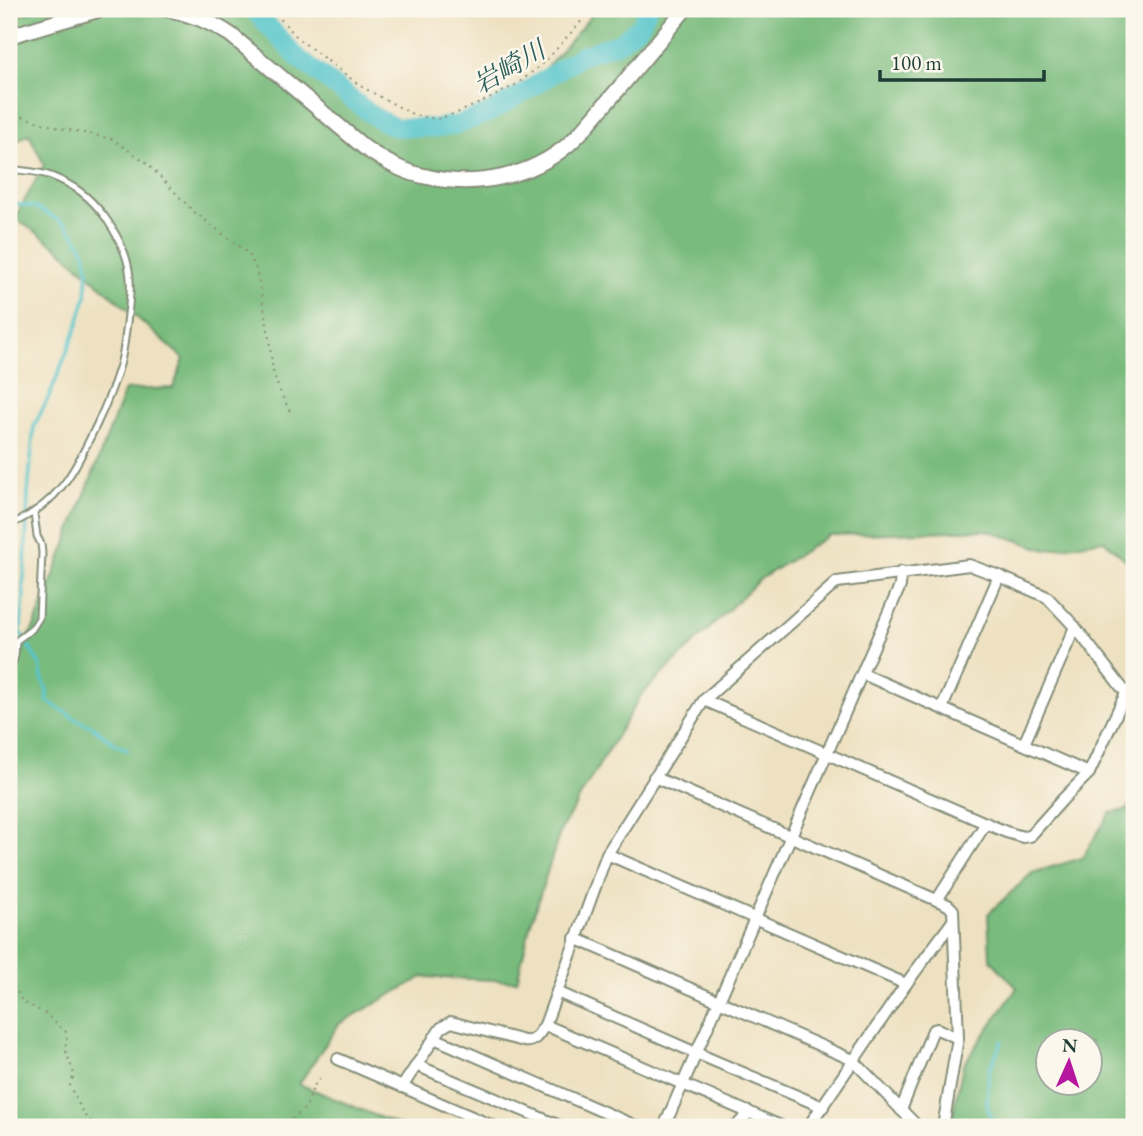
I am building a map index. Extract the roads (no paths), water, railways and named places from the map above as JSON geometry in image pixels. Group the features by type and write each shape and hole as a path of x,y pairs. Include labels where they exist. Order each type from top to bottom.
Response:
{"street":[{"path":"9,36 100,9"},
{"path":"167,9 183,11 208,21 231,35 365,148 383,160 409,172 458,181 486,180 533,167 569,144 685,9"},
{"path":"402,1087 441,1028 451,1022 530,1042 535,1039 545,1025 607,854 704,700 837,582 969,565 999,576 1047,597 1075,627 1126,693 1089,773 1030,836 1023,837 704,700"},
{"path":"664,1127 863,674 900,586 901,572"},
{"path":"942,708 999,576"},
{"path":"1024,744 1075,627"},
{"path":"863,674 1089,773"},
{"path":"654,778 937,900 953,910 958,1038 943,1127"},
{"path":"937,900 986,823"},
{"path":"607,854 906,984"},
{"path":"808,1127 906,984 953,921"},
{"path":"575,938 853,1060 918,1127"},
{"path":"557,992 696,1053 820,1112 824,1127"},
{"path":"545,1025 783,1127"},
{"path":"901,1110 933,1030 937,1029 958,1038"},
{"path":"434,1038 638,1127"},
{"path":"338,1059 495,1127"},
{"path":"416,1065 562,1127"},
{"path":"736,1127 749,1112"}],"lane":[{"path":"9,169 51,176 90,198 113,228 123,247 129,270 130,303 120,365 109,397 78,464 60,490 34,513 9,525"},
{"path":"9,296 9,336"},
{"path":"9,673 15,656 16,641 32,629 39,618 42,553 34,513"}],"waterway":[{"name":"岩崎川","path":"253,9 298,58 375,117 394,127 434,128 456,125 487,114 580,56 620,42 640,25 648,9"},
{"path":"9,203 35,207 64,223 85,252 88,268 86,296 78,324 49,397 34,426 20,632 40,665 47,701 92,726 127,750"},
{"path":"994,1127 987,1105 989,1071 1002,1041"}]}
